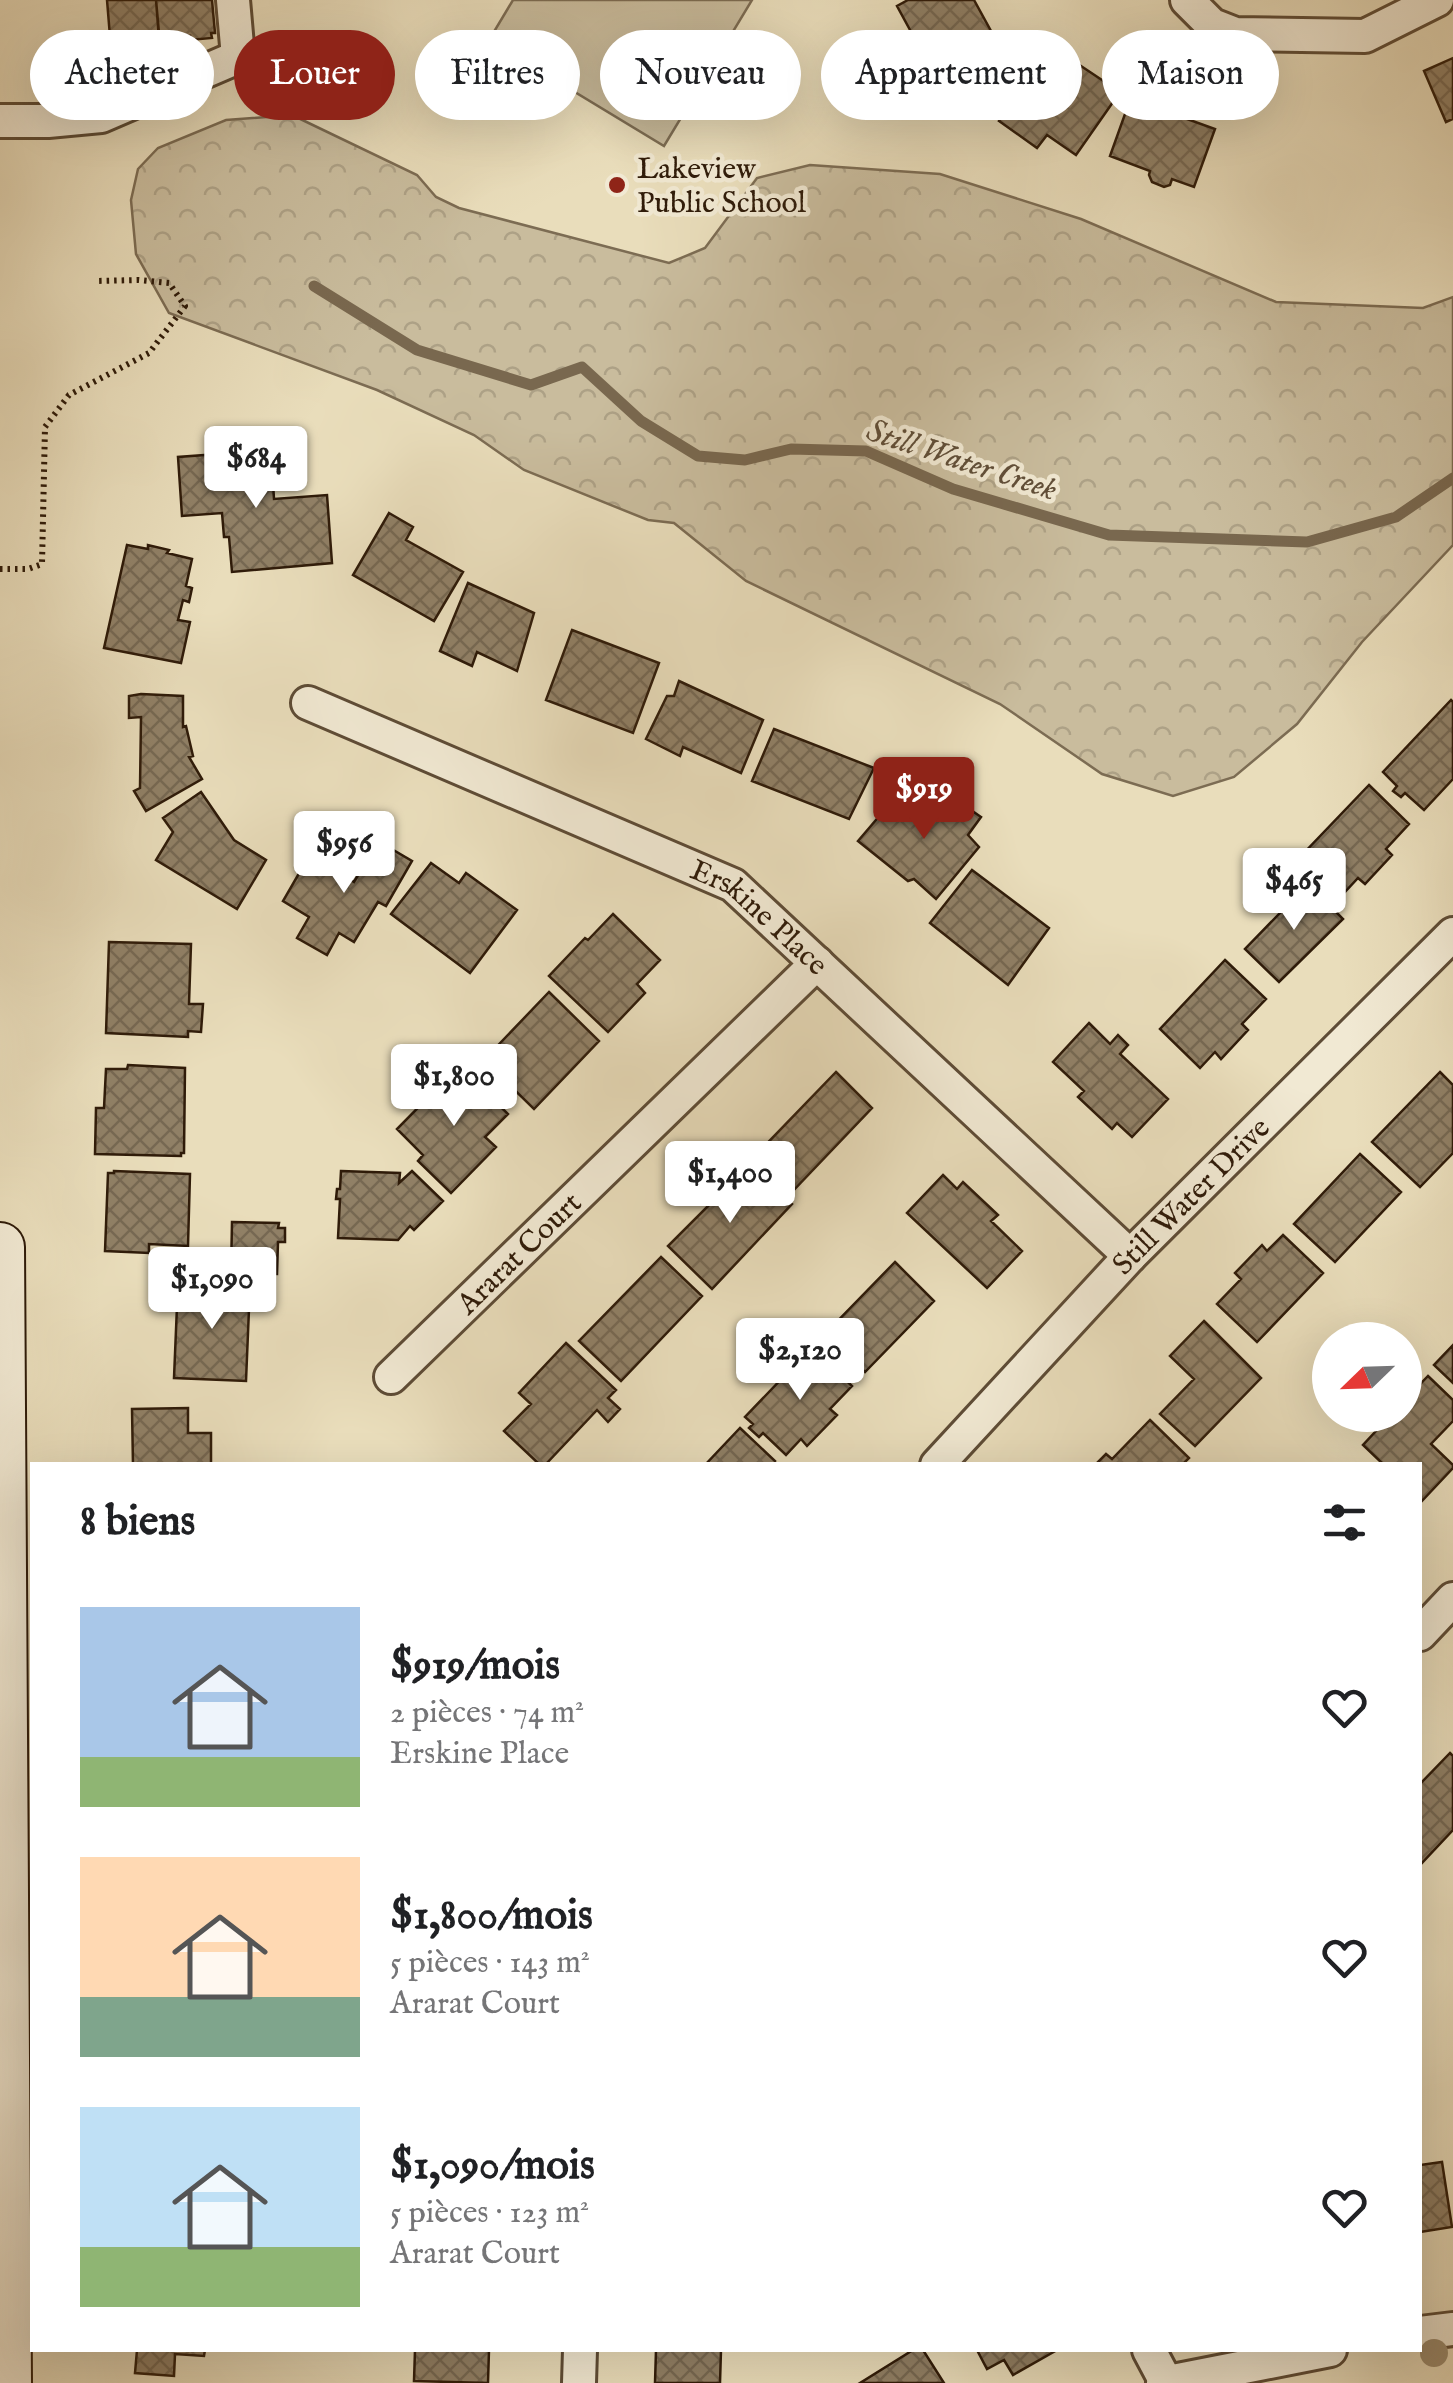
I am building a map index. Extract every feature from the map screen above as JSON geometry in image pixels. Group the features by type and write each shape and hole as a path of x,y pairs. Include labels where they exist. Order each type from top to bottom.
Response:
{"main road":[{"path":"0,1247 7,2383"}],"street":[{"path":"0,121 101,116 238,57 233,0"},
{"path":"1186,0 1212,25 1234,34 1365,36 1437,0"},
{"name":"Erskine Place","path":"308,703 732,885 1130,1256"},
{"name":"Still Water Drive","path":"940,1462 1130,1256 1453,934"},
{"name":"Ararat Court","path":"391,1377 817,963"},
{"path":"1422,1632 1453,1599"},
{"path":"1422,2333 1453,2329"},
{"path":"579,2383 580,2352"},
{"path":"1150,2352 1164,2382 1320,2352"}],"path":[{"path":"0,569 28,569 42,564 45,426 68,395 149,353 185,306 169,283 94,281"}],"green space":[{"path":"513,0 752,0 734,30 600,30 600,107 580,95 580,30 495,30"},
{"path":"226,120 302,120 417,175 436,197 459,208 669,263 705,248 757,178 810,165 940,174 1081,219 1276,302 1423,308 1453,297 1453,545 1362,642 1297,724 1234,777 1173,796 1102,774 1000,704 746,581 674,523 648,520 524,470 474,435 377,390 169,313 136,254 131,200 138,169 158,148"},
{"path":"621,120 680,120 664,146"}],"building":[{"path":"107,0 156,0 159,30 109,30"},
{"path":"156,0 212,0 215,33 158,30"},
{"path":"908,0 974,0 990,30 910,30 897,6"},
{"path":"1453,58 1453,119 1446,122 1424,71"},
{"path":"1082,67 1102,80 1102,118 1076,155 1047,135 1037,148 999,121 1082,120"},
{"path":"1123,120 1190,120 1215,129 1194,187 1172,179 1164,187 1152,182 1150,171 1110,156"},
{"path":"271,450 274,499 327,495 332,563 232,572 222,513 182,516 178,457"},
{"path":"389,513 413,527 406,540 463,572 434,621 353,575"},
{"path":"127,545 148,549 148,545 192,559 186,586 192,588 189,602 183,600 178,620 190,622 181,663 104,648"},
{"path":"468,583 534,613 517,671 477,652 472,666 440,651"},
{"path":"572,630 659,663 633,733 546,700"},
{"path":"679,681 763,720 741,773 683,747 680,756 646,739 667,696 674,696"},
{"path":"129,696 183,696 183,727 186,726 193,756 189,757 202,779 146,811 134,791 140,788 141,717 129,718"},
{"path":"1451,700 1453,779 1424,810 1405,793 1401,797 1393,791 1397,786 1383,772"},
{"path":"774,729 874,768 849,819 752,781"},
{"path":"1369,785 1409,824 1386,849 1392,855 1365,884 1358,878 1344,893 1303,854"},
{"path":"911,791 939,817 955,799 981,817 968,835 979,847 936,899 858,841 882,813 889,818"},
{"path":"201,792 234,840 266,860 237,909 156,860 173,832 163,818"},
{"path":"378,841 412,861 386,906 378,902 354,942 339,933 327,955 297,938 309,917 283,901 309,856 325,866 328,862 354,882"},
{"path":"431,863 459,883 466,873 517,910 470,973 391,914"},
{"path":"972,870 1049,928 1008,985 930,923"},
{"path":"1308,884 1343,919 1279,982 1245,949"},
{"path":"613,914 660,960 637,984 645,993 608,1032 549,976"},
{"path":"109,942 191,944 189,1004 203,1004 201,1032 188,1031 188,1037 106,1033"},
{"path":"1225,960 1266,999 1242,1024 1248,1030 1221,1059 1215,1052 1200,1068 1160,1029"},
{"path":"549,992 599,1041 534,1109 484,1060"},
{"path":"1089,1023 1110,1044 1118,1035 1128,1045 1120,1054 1168,1099 1132,1137 1117,1123 1112,1129 1078,1097 1084,1091 1053,1062"},
{"path":"128,1065 185,1068 181,1156 95,1154 96,1108 104,1108 106,1069 127,1069"},
{"path":"459,1066 508,1114 485,1137 496,1147 451,1193 418,1161 423,1155 397,1129"},
{"path":"836,1072 872,1108 790,1194 753,1158"},
{"path":"1440,1072 1453,1085 1453,1153 1420,1187 1372,1142"},
{"path":"1360,1154 1401,1192 1335,1262 1294,1224"},
{"path":"750,1164 792,1204 712,1289 668,1246"},
{"path":"341,1171 400,1173 399,1183 412,1171 443,1201 398,1240 338,1238 340,1199 336,1199"},
{"path":"108,1173 190,1174 188,1246 149,1244 149,1253 105,1251"},
{"path":"943,1175 957,1189 963,1182 998,1215 991,1221 1022,1251 987,1288 907,1213"},
{"path":"232,1222 279,1223 278,1228 285,1228 285,1242 278,1242 277,1274 231,1273"},
{"path":"1283,1235 1323,1273 1257,1342 1217,1304 1241,1279 1235,1273 1262,1245 1267,1251"},
{"path":"661,1257 702,1296 621,1381 579,1341"},
{"path":"895,1262 934,1301 865,1372 825,1334"},
{"path":"178,1282 250,1285 246,1381 174,1378"},
{"path":"1204,1321 1261,1378 1195,1446 1160,1414 1194,1379 1170,1356"},
{"path":"566,1343 616,1390 608,1398 620,1409 608,1422 597,1410 548,1462 537,1462 504,1431 531,1404 519,1393"},
{"path":"1453,1345 1453,1383 1434,1365"},
{"path":"812,1347 852,1386 830,1409 837,1415 807,1446 801,1439 786,1455 763,1433 759,1437 749,1428 753,1424 745,1417"},
{"path":"1428,1376 1453,1400 1453,1421 1431,1444 1453,1468 1422,1501 1422,1462 1381,1462 1363,1445 1375,1432 1422,1432 1422,1382"},
{"path":"188,1408 188,1433 211,1433 211,1462 133,1462 132,1409"},
{"path":"1150,1420 1189,1458 1185,1462 1098,1462 1106,1454 1112,1459"},
{"path":"740,1428 775,1461 774,1462 708,1462"},
{"path":"1450,1753 1453,1756 1453,1830 1422,1863 1422,1782"},
{"path":"1442,2162 1452,2227 1422,2232 1422,2165"},
{"path":"137,2352 205,2352 204,2356 175,2354 174,2376 135,2373"},
{"path":"415,2352 489,2352 488,2383 414,2381"},
{"path":"656,2352 721,2352 720,2383 655,2383"},
{"path":"910,2352 924,2352 944,2383 860,2383"},
{"path":"978,2352 1053,2352 1013,2375 1004,2360 987,2369"}],"waterway":[{"name":"Still Water Creek","path":"314,286 417,350 531,385 582,367 641,421 698,456 745,460 791,449 866,451 953,489 1109,535 1307,542 1396,517 1453,478"}],"place":[{"name":"Lakeview Public School","path":"617,185"}]}
